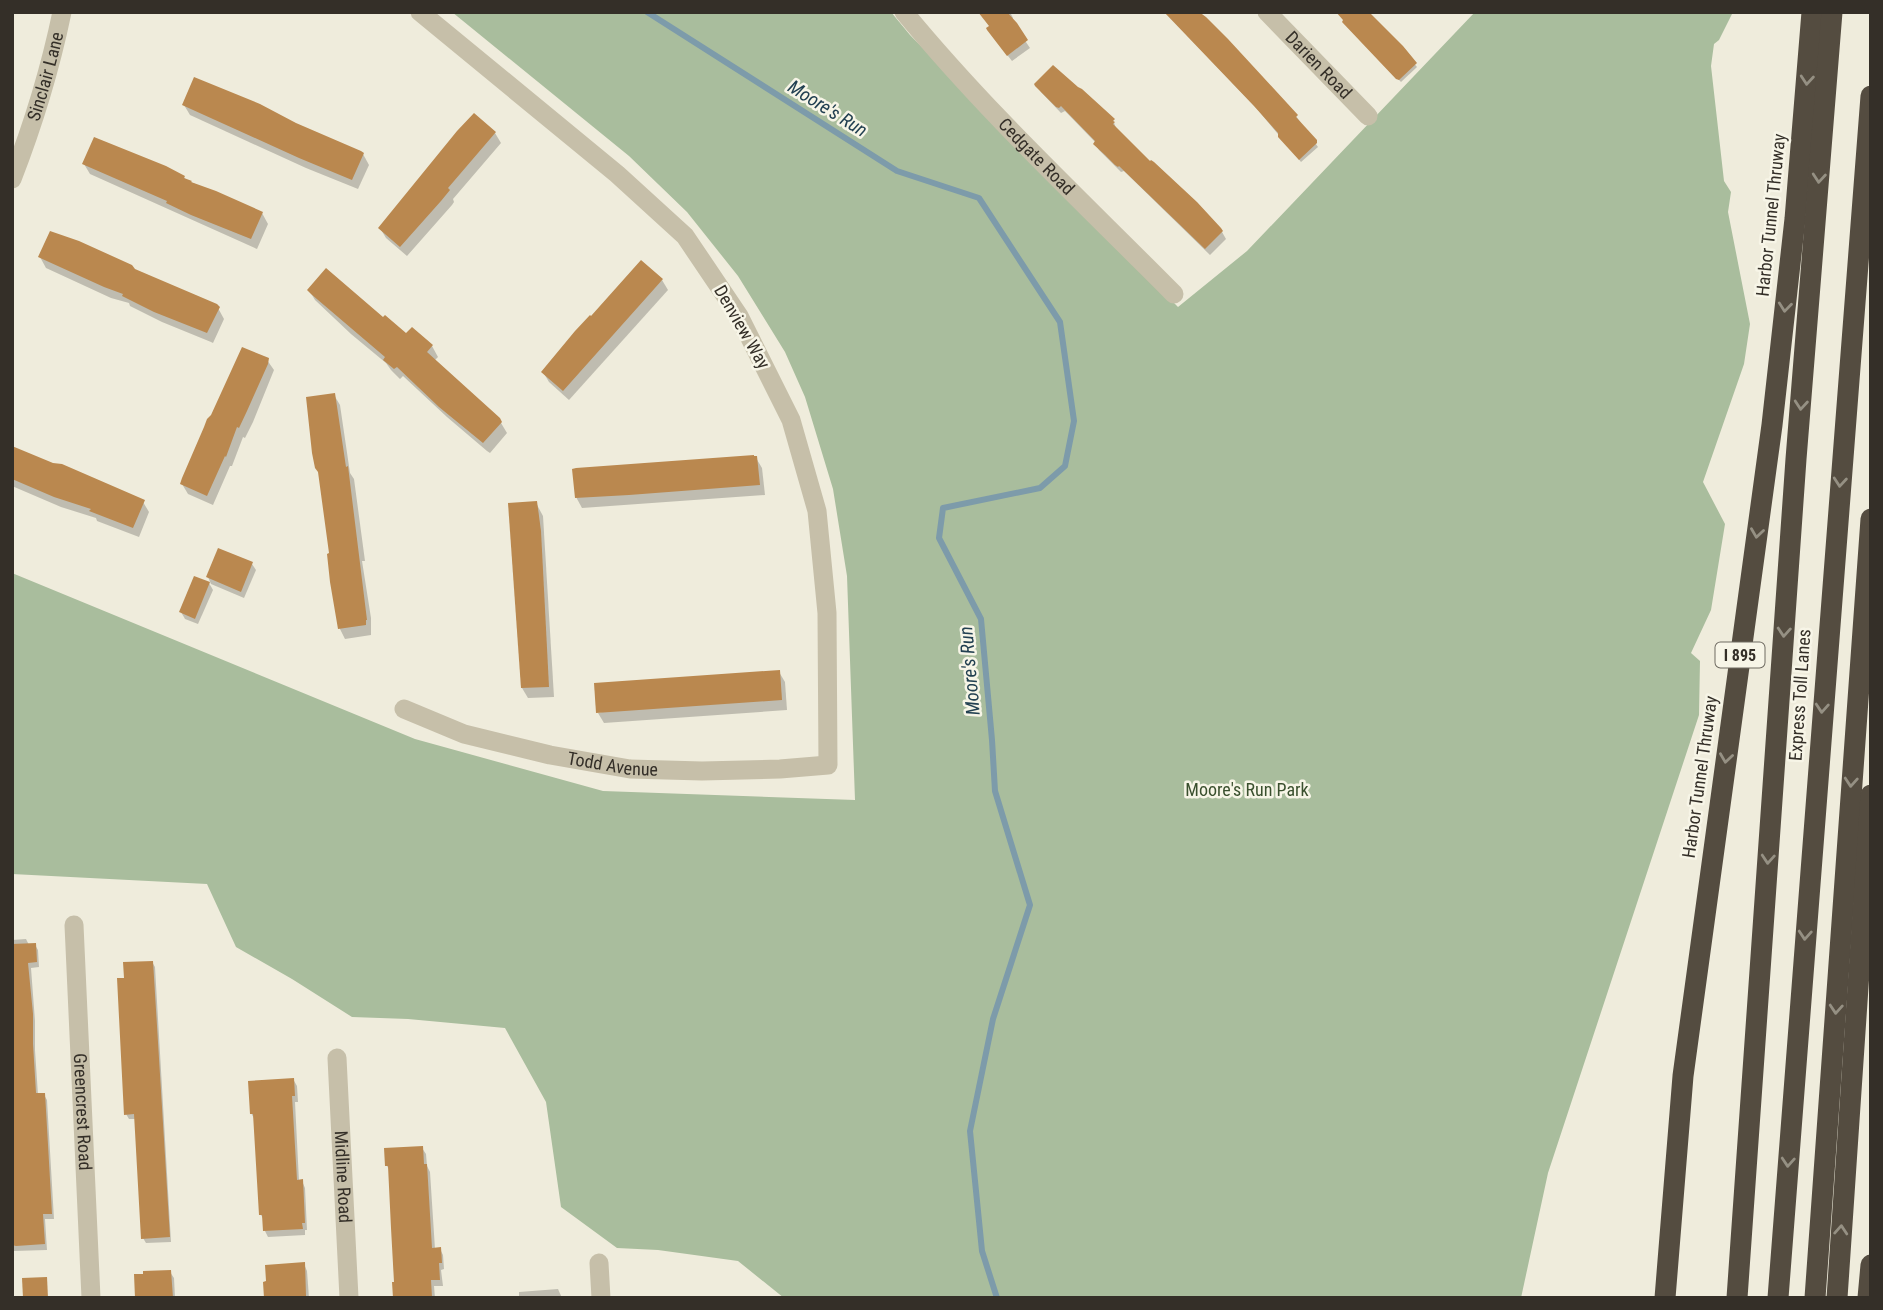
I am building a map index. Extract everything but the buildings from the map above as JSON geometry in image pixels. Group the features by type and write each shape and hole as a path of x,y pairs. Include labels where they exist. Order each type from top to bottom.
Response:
{"highway":[{"name":"Harbor Tunnel Thruway","path":"1665,1298 1683,1076 1772,425 1795,219 1812,12"},
{"path":"1737,1298 1796,458 1832,12"},
{"name":"Express Toll Lanes","path":"1777,1298 1871,96"},
{"path":"1837,1298 1841,1086 1871,519"},
{"path":"1815,1298 1841,1086 1871,795"},
{"path":"1868,1298 1871,1265"}],"street":[{"name":"Sinclair Lane","path":"12,179 43,89 62,12"},
{"name":"Denview Way","path":"420,12 617,174 685,236 739,316 791,420 817,511 827,613 828,765"},
{"name":"Cedgate Road","path":"904,12 1028,149 1174,294"},
{"name":"Darien Road","path":"1274,14 1368,116"},
{"name":"Todd Avenue","path":"404,709 464,734 550,755 630,769 702,771 828,765"},
{"name":"Greencrest Road","path":"74,925 91,1298"},
{"name":"Midline Road","path":"337,1058 349,1298"},
{"path":"599,1263 601,1298"}],"green space":[{"name":"Moore's Run Park","path":"452,12 891,12 910,35 1178,307 1247,251 1475,12 1733,12 1719,40 1714,44 1711,66 1724,181 1731,192 1728,212 1750,324 1744,364 1703,482 1725,524 1711,610 1691,653 1700,661 1699,715 1548,1173 1521,1298 784,1298 738,1261 658,1250 617,1248 561,1207 546,1102 505,1028 352,1017 236,947 207,884 12,874 12,573 415,739 603,791 855,800 847,576 833,489 805,397 785,352 738,276 687,212 629,156"}],"waterway":[{"name":"Moore's Run","path":"647,12 897,171 979,198 1060,322 1074,421 1065,466 1040,488 943,508 939,538 981,619 995,791 1030,905 993,1019 970,1131 982,1251 997,1298"}]}
